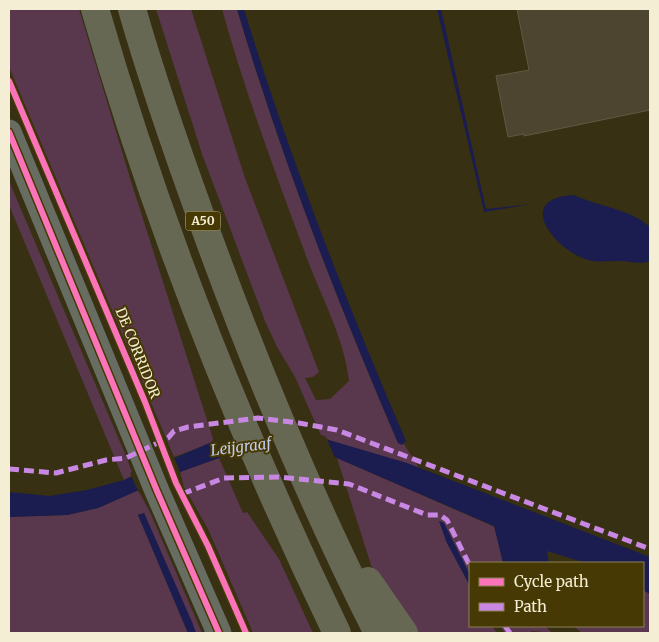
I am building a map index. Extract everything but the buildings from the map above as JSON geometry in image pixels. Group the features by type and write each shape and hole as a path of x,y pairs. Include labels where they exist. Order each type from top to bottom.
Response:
{"highway":[{"name":"A50","path":"95,9 166,230 232,400 272,495 337,633"},
{"name":"A50","path":"132,9 186,174 225,284 270,398 318,507 378,633"},
{"name":"A50","path":"318,507 404,633"}],"street":[{"path":"9,132 157,491 219,633"}],"shaded area":[{"path":"9,9 79,9 130,178 214,442 174,457 9,67"},
{"path":"156,9 191,9 245,178 319,372 313,377 305,378 316,400 330,399 349,381 346,364 337,332 305,253 240,71 222,9 237,9 291,174 353,336 398,443 404,444 419,468 322,438 295,377 277,347 265,321 202,154"},
{"path":"9,181 126,456 133,475 124,480 9,205"},
{"path":"219,458 243,513 247,512 279,559 313,633 253,633 208,529 184,487 180,472"},
{"path":"337,458 495,527 503,562 469,562 469,573 442,521 446,541 469,584 469,627 493,627 497,633 413,633 371,565"},
{"path":"138,490 150,512 202,633 196,633 144,513 138,515 188,633 9,633 9,517 67,515 98,508"},
{"path":"644,591 650,594 650,633 582,633 574,627 644,627"},
{"path":"501,627 546,627 552,633 532,631 529,633 505,633"}],"water":[{"path":"237,9 244,9 261,64 319,227 406,441 402,445 398,443 375,390 311,228 272,119"},
{"path":"437,9 441,9 486,209 532,204 484,212"},
{"path":"574,195 633,216 650,227 650,261 639,263 589,260 573,253 561,244 551,234 545,224 543,213 546,205 556,198"},
{"name":"Leijgraaf","path":"322,438 407,463 650,557 650,594 644,591 644,562 583,562 547,551 549,562 503,562 494,526 337,458 280,447 243,451 216,459 180,472 98,508 67,515 9,517 9,492 49,496 87,490 124,480 214,441"},
{"path":"144,513 196,633 188,633 138,515"},
{"path":"439,521 444,523 469,573 469,584 446,541"}],"pier":[{"path":"272,426 308,429 326,437 336,460 297,452 270,450 243,454 221,461 212,440"},
{"path":"173,455 181,474 139,493 130,473"}],"marked path":[{"path":"9,469 56,473 106,460 126,458 168,438 174,431 188,427 258,418 299,423 337,430 650,549"},
{"path":"182,494 224,478 279,477 349,484 427,515 440,515 447,520 469,564"},
{"path":"506,627 510,633"}],"cycle path":[{"name":"DE CORRIDOR","path":"9,81 145,402 176,483 208,546 246,633"},
{"path":"9,132 157,491 219,633"}]}
